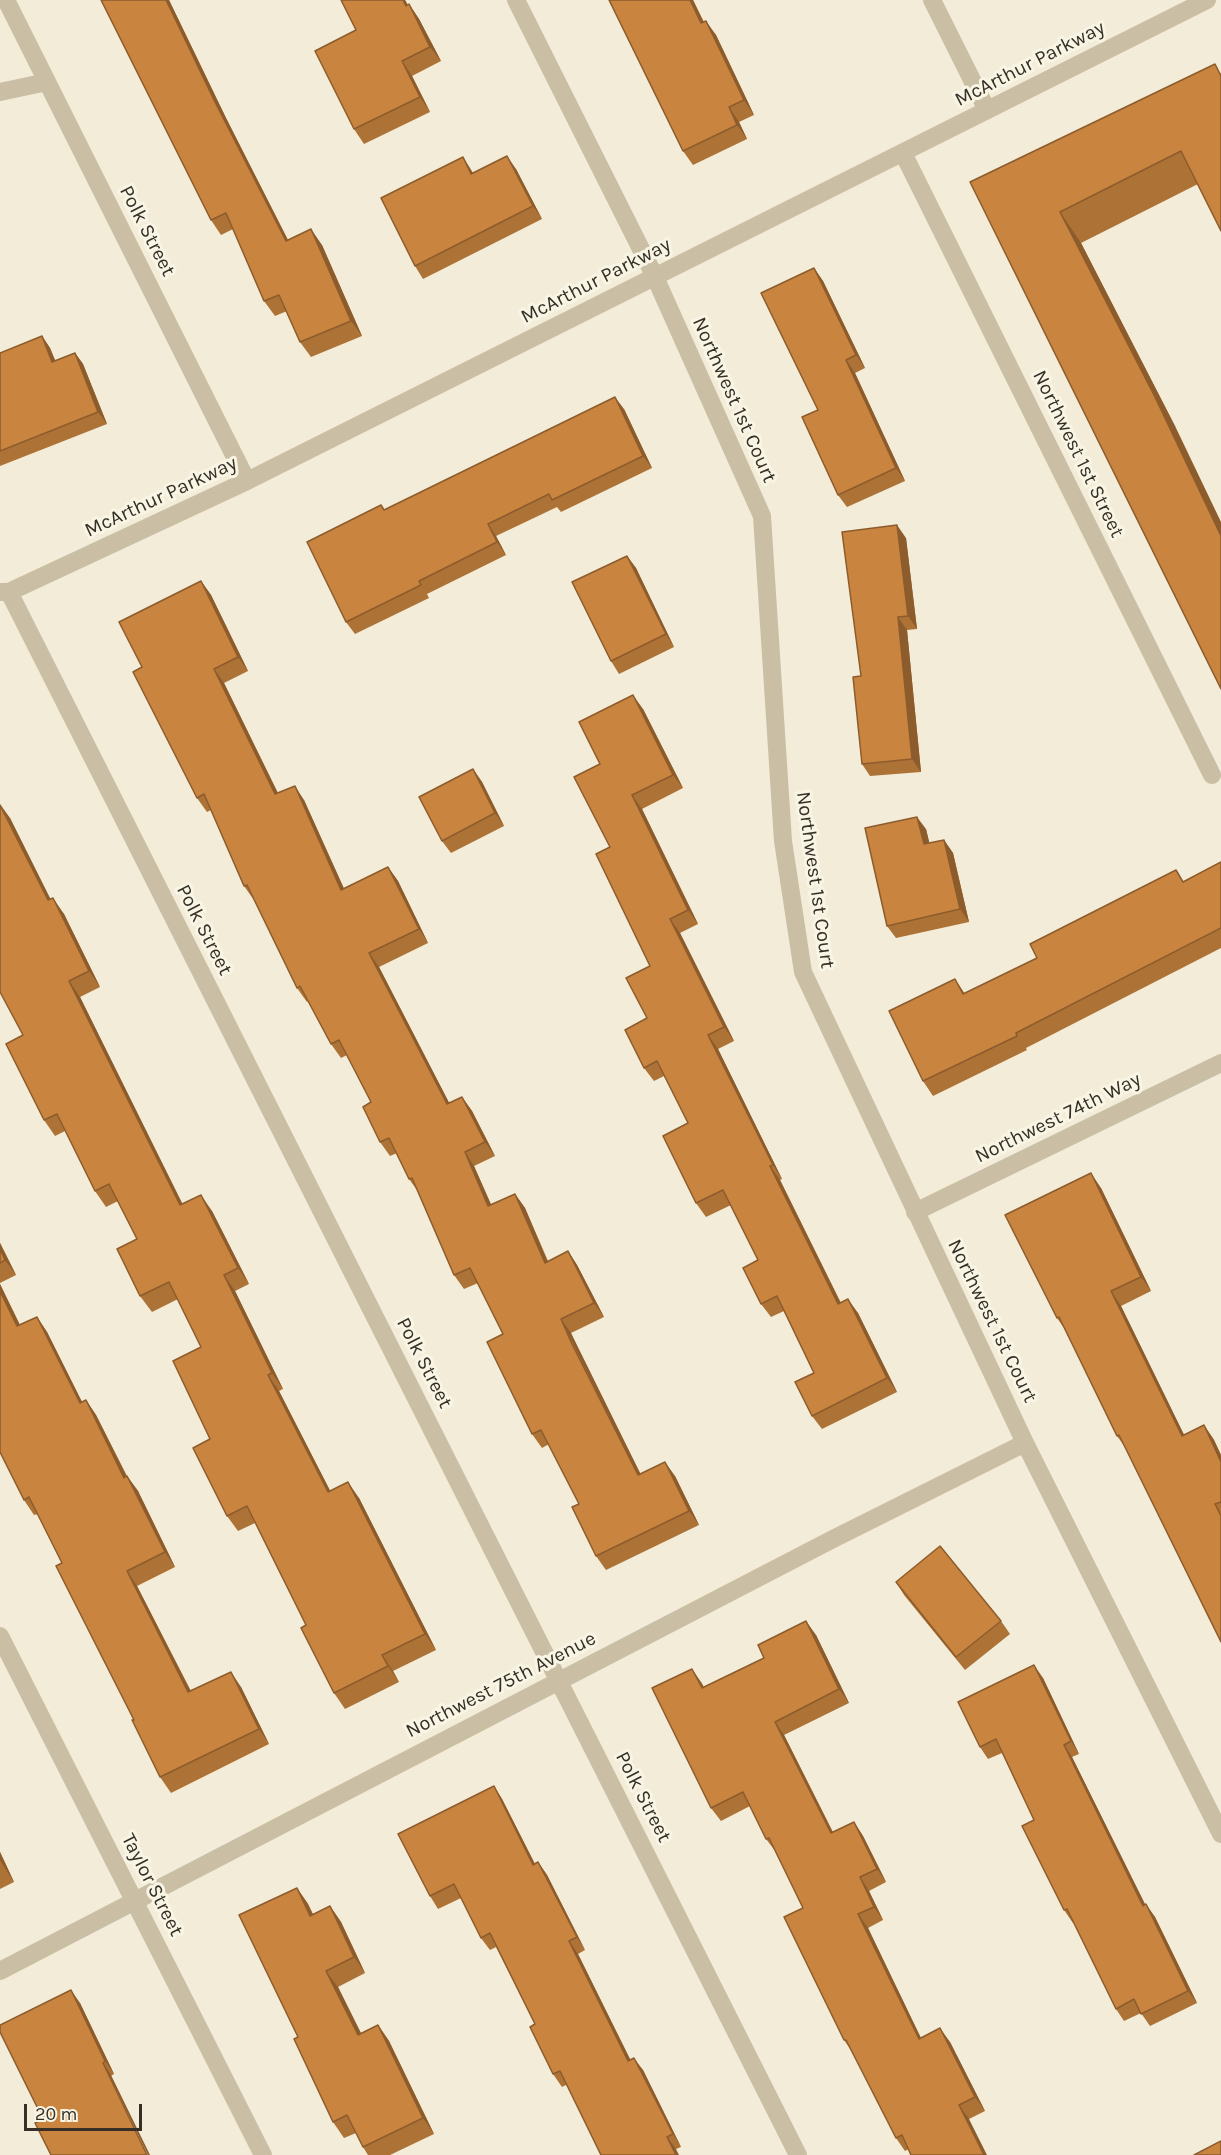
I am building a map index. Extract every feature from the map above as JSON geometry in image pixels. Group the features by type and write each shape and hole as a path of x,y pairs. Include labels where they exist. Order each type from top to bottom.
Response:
{"street":[{"name":"Polk Street","path":"6,0 247,481"},
{"name":"Northwest 1st Court","path":"516,0 655,277 762,516 783,841 803,972 1025,1443 1221,1834"},
{"path":"932,0 987,110"},
{"name":"McArthur Parkway","path":"4,592 247,481 1207,0"},
{"path":"0,92 47,82"},
{"name":"Northwest 1st Street","path":"903,153 1212,775"},
{"name":"Polk Street","path":"4,592 559,1680 798,2155"},
{"name":"Northwest 74th Way","path":"915,1212 1221,1063"},
{"name":"Northwest 75th Avenue","path":"0,1971 559,1680 1025,1443"},
{"name":"Taylor Street","path":"0,1636 263,2155"}],"building":[{"path":"101,0 166,0 286,241 311,229 351,321 300,342 279,295 264,301 226,213 211,220"},
{"path":"341,0 403,0 406,6 409,4 430,47 402,61 420,97 354,129 315,51 356,30"},
{"path":"609,0 690,0 701,23 706,21 744,100 729,107 737,125 683,151"},
{"path":"1215,64 1221,76 1221,231 1181,151 1060,212 1155,397 1221,536 1221,689 970,182"},
{"path":"507,156 533,206 415,266 381,198 463,157 471,174"},
{"path":"814,268 856,355 846,360 896,468 838,495 802,417 818,410 761,293"},
{"path":"42,336 52,362 75,353 98,412 0,451 0,353"},
{"path":"615,397 643,456 552,500 549,494 488,524 497,542 419,581 421,585 346,622 307,542 381,505 384,510"},
{"path":"897,525 908,616 898,617 912,759 862,764 853,677 861,676 842,532"},
{"path":"627,556 666,634 611,661 572,582"},
{"path":"201,581 238,657 214,669 275,794 295,786 341,890 388,867 419,929 369,953 447,1104 462,1097 485,1142 465,1152 488,1206 515,1194 545,1263 568,1251 594,1303 561,1319 572,1344 638,1475 665,1462 689,1511 596,1556 572,1507 579,1504 541,1430 532,1434 487,1342 503,1334 470,1268 454,1275 412,1178 409,1179 389,1138 380,1142 363,1107 371,1102 339,1040 331,1044 300,986 297,988 247,885 244,886 204,794 197,798 133,672 142,667 119,622"},
{"path":"633,695 673,775 632,795 688,910 670,919 724,1027 708,1035 773,1165 770,1166 838,1304 848,1299 887,1378 812,1416 795,1382 814,1373 777,1296 761,1304 743,1268 758,1260 723,1190 696,1203 663,1136 688,1123 657,1061 644,1068 625,1030 647,1018 626,978 650,966 596,854 610,847 574,777 600,764 579,722"},
{"path":"473,769 495,813 442,841 419,797"},
{"path":"0,805 48,900 53,898 89,971 69,981 180,1205 201,1195 238,1268 224,1275 272,1373 268,1375 328,1492 348,1482 425,1634 382,1655 388,1666 334,1693 301,1628 306,1625 247,1506 227,1516 193,1448 210,1439 173,1361 201,1347 169,1282 140,1296 117,1249 137,1239 109,1184 95,1191 57,1114 44,1120 6,1044 23,1035 0,992"},
{"path":"917,817 924,844 944,840 960,909 887,926 865,828"},
{"path":"1221,862 1221,928 1016,1033 1017,1036 923,1081 889,1011 955,979 963,994 1037,958 1030,944 1176,870 1183,882"},
{"path":"1091,1173 1141,1277 1111,1291 1182,1436 1204,1425 1221,1462 1221,1502 1215,1504 1221,1516 1221,1642 1119,1435 1117,1436 1059,1317 1057,1318 1005,1215"},
{"path":"0,1249 5,1260 0,1263"},
{"path":"0,1291 17,1326 37,1317 80,1403 86,1400 124,1478 127,1476 165,1552 127,1571 188,1692 231,1672 259,1729 160,1777 132,1720 134,1720 56,1566 62,1563 29,1497 24,1500 0,1452"},
{"path":"940,1546 1001,1621 956,1657 896,1582"},
{"path":"806,1621 839,1689 775,1722 831,1833 854,1822 877,1869 860,1877 874,1907 858,1914 919,2039 940,2028 975,2097 959,2105 984,2155 911,2155 902,2135 896,2138 844,2040 784,1917 803,1908 769,1838 766,1839 743,1792 711,1808 652,1688 692,1669 702,1688 764,1658 758,1645"},
{"path":"1034,1665 1071,1741 1064,1745 1143,1906 1146,1904 1188,1991 1141,2014 1134,1999 1116,2009 1067,1909 1064,1910 1022,1826 1034,1820 996,1739 980,1747 958,1702"},
{"path":"494,1786 533,1865 538,1862 577,1937 569,1941 628,2061 634,2058 673,2134 667,2137 676,2155 601,2155 560,2071 553,2074 530,2027 535,2024 490,1933 481,1938 454,1884 430,1896 398,1834"},
{"path":"297,1888 310,1916 330,1906 354,1957 326,1971 358,2035 378,2025 423,2118 363,2147 347,2115 333,2122 294,2039 298,2037 239,1915"},
{"path":"71,1990 147,2155 51,2155 35,2123 43,2119 0,2032 0,2025"},
{"path":"1221,2141 1221,2155 1194,2155"}]}
